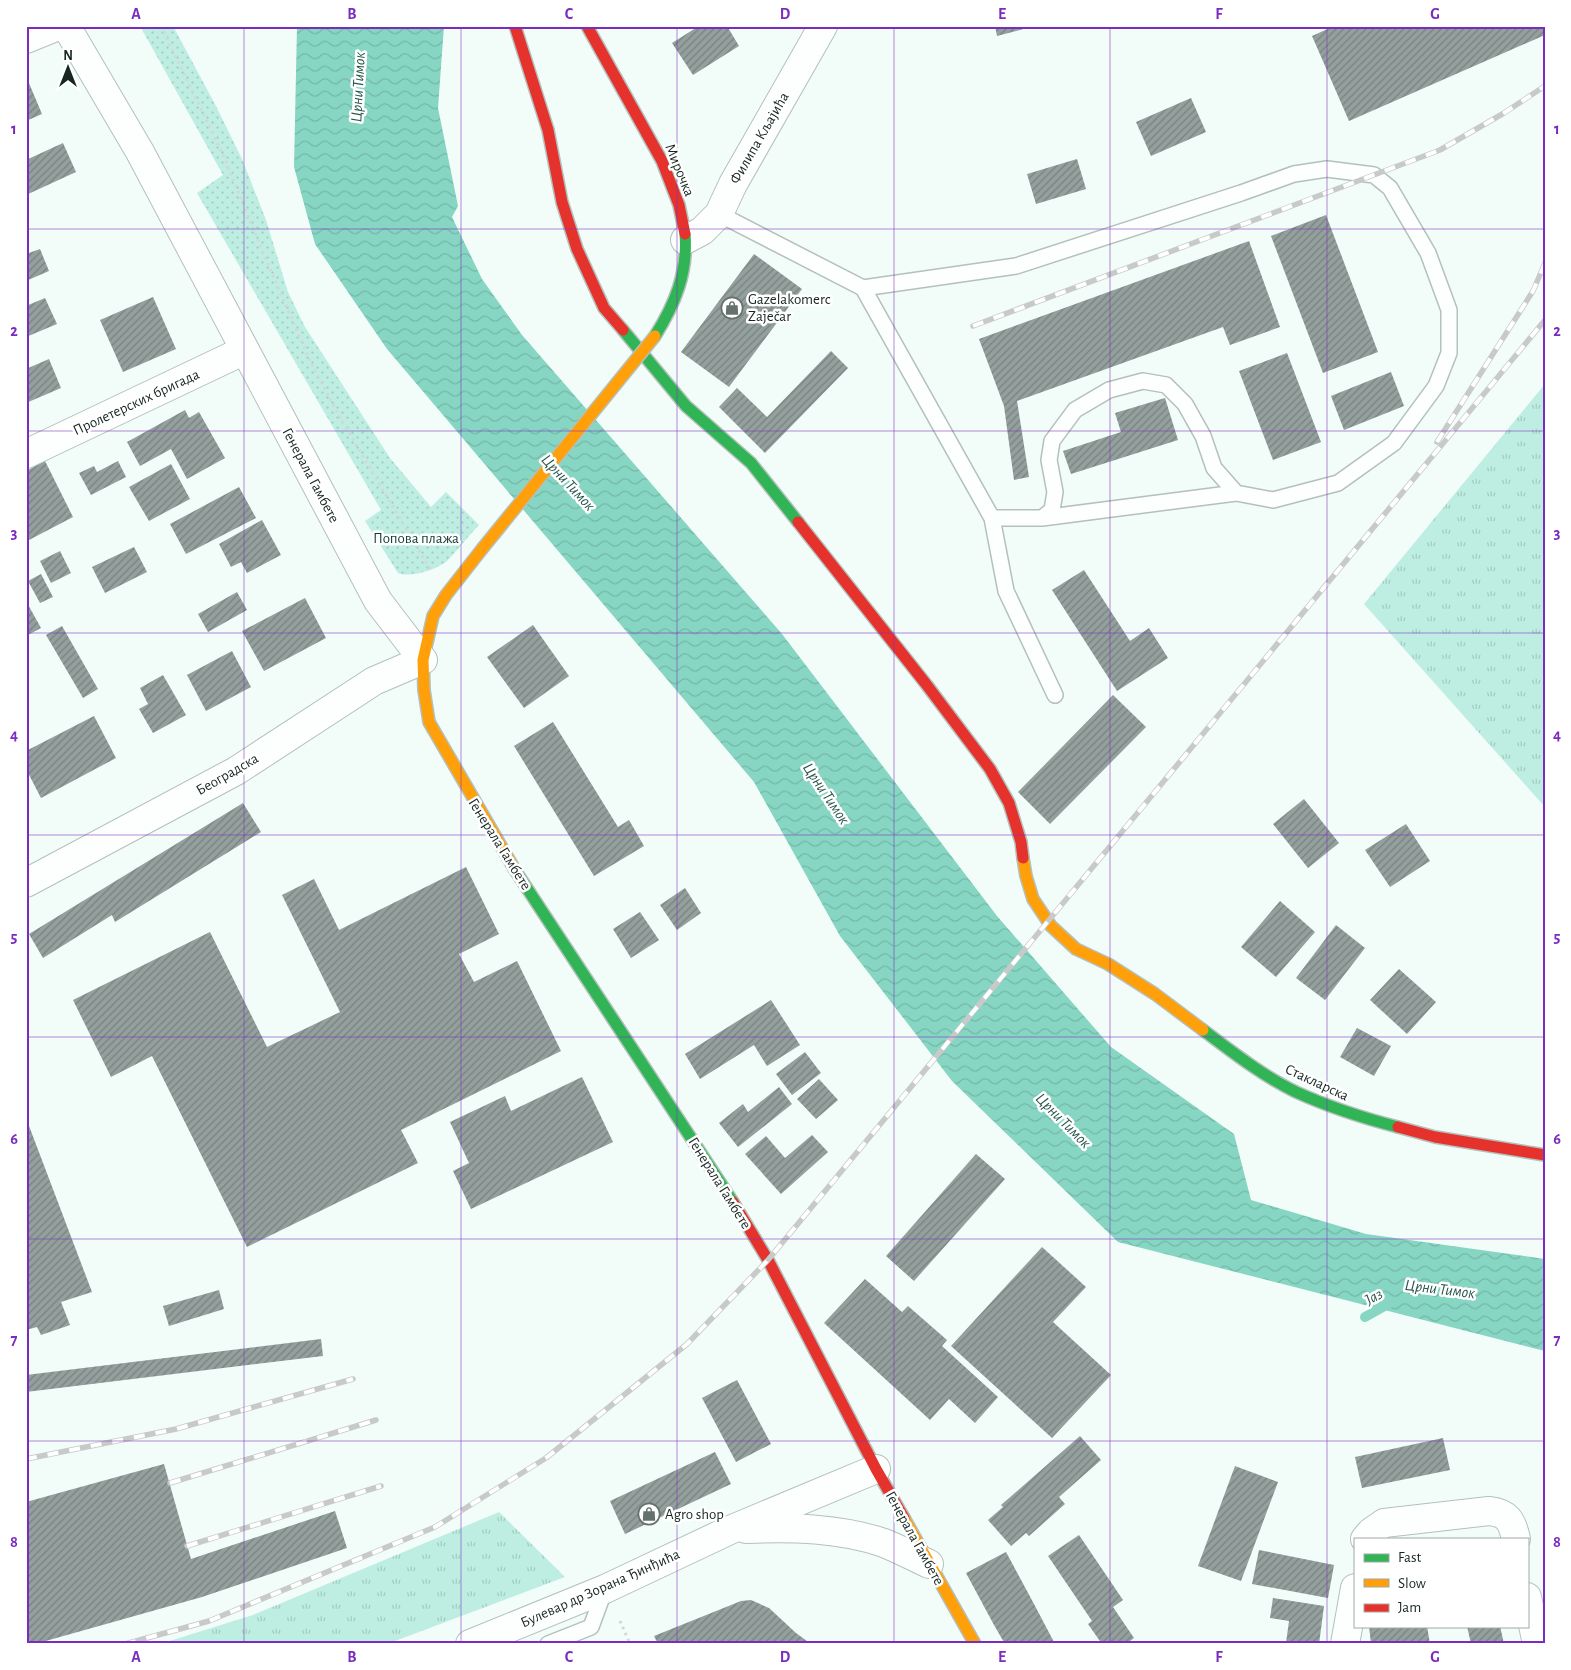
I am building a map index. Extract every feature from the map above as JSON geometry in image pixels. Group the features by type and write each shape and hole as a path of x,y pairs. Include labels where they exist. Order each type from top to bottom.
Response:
{"street":[{"path":"26,39 58,26"},
{"name":"Генерала Гамбете","path":"66,26 140,152 378,601 423,660 424,690 429,722 479,811 505,854 725,1189 768,1260 876,1469 975,1644"},
{"name":"Стакларска","path":"514,26 548,130 562,202 577,249 604,308 686,406 751,463 926,684 990,769 1010,803 1021,842 1026,876 1033,899 1051,926 1076,949 1108,964 1155,994 1242,1060 1295,1091 1355,1116 1435,1137 1545,1155"},
{"name":"Мирочка","path":"423,660 433,616 446,595 655,336 675,302 685,269 685,240 681,213 672,186 658,153 587,26"},
{"name":"Филипа Кљајића","path":"685,240 702,231 719,214 732,184 823,26"},
{"name":"Пролетерских бригада","path":"26,454 245,350"},
{"name":"Београдска","path":"26,883 236,771 374,681 423,660"},
{"name":"Булевар др Зорана Ђинђића","path":"470,1644 605,1589 730,1530 876,1469"},
{"path":"1366,1538 1370,1532 1384,1523 1489,1511 1504,1514 1513,1525 1516,1538"},
{"name":"Булевар др Зорана Ђинђића","path":"730,1530 806,1529 846,1533 884,1543 930,1564"},
{"path":"1346,1644 1354,1594"},
{"path":"1528,1602 1536,1644"}],"lane":[{"path":"864,288 1016,266 1294,174 1327,169 1374,175 1390,188 1428,253 1449,310 1449,354 1436,386 1394,443 1338,483 1273,500 1236,493 1042,518 992,518"},
{"path":"719,214 864,288 992,518 1006,591 1056,695"},
{"path":"1042,518 1052,510 1055,492 1049,460 1052,441 1075,410 1110,390 1143,381 1166,385 1185,404 1203,436 1214,468 1236,493"},
{"path":"548,1644 591,1627 605,1589"}],"path":[{"path":"160,26 224,157 310,361 342,421 446,595"}],"green space":[{"name":"Попова плажа","path":"140,26 173,26 242,159 266,220 288,292 305,327 390,458 431,507 446,492 479,525 451,557 442,564 416,574 398,573 365,521 381,510 197,193 223,175"},
{"path":"1545,384 1545,807 1364,604"},
{"path":"499,1512 565,1577 387,1644 160,1644 253,1615"}],"water":[{"name":"Црни Тимок","path":"297,26 444,26 438,108 458,206 452,217 482,279 522,335 782,634 997,916 1111,1047 1234,1134 1251,1200 1366,1234 1545,1259 1545,1351 1118,1242 952,1081 840,936 754,782 387,349 315,244 294,167"}],"building":[{"path":"699,26 727,26 739,46 693,75 672,43"},
{"path":"995,26 1031,26 1031,27 997,36"},
{"path":"1334,26 1545,26 1545,35 1349,121 1312,36"},
{"path":"26,76 42,114 26,121"},
{"path":"1191,98 1206,132 1151,156 1136,122"},
{"path":"63,143 76,172 26,195 26,160"},
{"path":"1077,159 1086,189 1036,204 1027,174"},
{"path":"1326,215 1378,352 1323,373 1271,236"},
{"path":"1249,241 1280,327 1230,345 1223,327 1017,401 1029,477 1014,480 1004,406 979,339"},
{"path":"40,249 49,271 26,281 26,254"},
{"path":"754,254 802,289 729,387 681,352"},
{"path":"153,297 176,349 123,372 100,320"},
{"path":"45,298 57,324 26,337 26,306"},
{"path":"831,351 848,368 765,453 719,407 737,388 767,417"},
{"path":"1287,353 1321,442 1273,460 1239,371"},
{"path":"49,359 61,388 26,403 26,369"},
{"path":"1391,372 1404,406 1344,430 1331,396"},
{"path":"1165,398 1178,440 1071,474 1063,451 1121,432 1115,413"},
{"path":"185,410 189,418 199,412 225,458 187,479 171,449 140,466 127,442"},
{"path":"45,461 73,517 29,540 26,536 26,471"},
{"path":"118,461 126,477 91,495 79,473 94,466 97,472"},
{"path":"171,464 190,499 149,521 129,487"},
{"path":"239,487 256,518 186,554 170,524"},
{"path":"262,520 281,555 247,573 241,562 231,567 219,544"},
{"path":"134,547 147,572 105,593 92,567"},
{"path":"60,551 71,573 51,583 40,561"},
{"path":"1084,570 1130,641 1149,628 1168,658 1117,691 1052,590"},
{"path":"41,574 53,597 40,603 28,581"},
{"path":"237,592 247,610 208,632 198,614"},
{"path":"305,598 326,638 264,671 242,631"},
{"path":"26,601 41,628 26,636"},
{"path":"533,625 569,676 524,708 487,657"},
{"path":"62,626 98,689 83,698 46,635"},
{"path":"232,651 251,687 206,711 187,675"},
{"path":"163,675 186,715 153,733 139,709 148,704 140,688"},
{"path":"1113,695 1146,727 1050,824 1018,792"},
{"path":"94,716 116,758 41,798 26,769 26,751"},
{"path":"553,722 618,827 629,820 644,846 594,876 514,746"},
{"path":"1304,799 1339,843 1308,868 1273,824"},
{"path":"243,803 261,832 115,922 112,915 43,958 29,934"},
{"path":"1406,824 1430,861 1390,887 1365,850"},
{"path":"466,867 499,934 459,954 474,982 517,961 561,1051 401,1130 418,1163 247,1247 152,1056 111,1077 73,1000 210,932 267,1047 340,1012 282,895 314,879 339,930"},
{"path":"685,888 701,913 677,930 660,905"},
{"path":"1280,901 1315,932 1276,977 1241,947"},
{"path":"640,912 659,940 631,958 613,929"},
{"path":"1336,925 1365,948 1325,1000 1296,978"},
{"path":"1399,969 1436,1002 1407,1034 1370,1000"},
{"path":"771,1000 800,1045 767,1066 754,1045 700,1079 685,1054"},
{"path":"1357,1028 1391,1046 1374,1076 1340,1057"},
{"path":"805,1052 821,1073 792,1095 776,1074"},
{"path":"582,1077 613,1142 471,1209 453,1171 469,1163 450,1122 505,1096 511,1111"},
{"path":"819,1079 838,1100 816,1119 797,1099"},
{"path":"779,1087 792,1104 738,1147 719,1123 743,1104 748,1112"},
{"path":"26,1118 92,1292 61,1302 70,1325 41,1335 37,1327 26,1330"},
{"path":"812,1135 828,1152 781,1194 745,1154 766,1136 785,1158"},
{"path":"976,1154 1005,1179 914,1281 886,1256"},
{"path":"1042,1247 1086,1287 1053,1322 1111,1375 1052,1438 951,1346"},
{"path":"865,1279 902,1312 908,1306 947,1340 942,1346 998,1397 975,1423 949,1399 930,1420 824,1323"},
{"path":"219,1290 224,1309 169,1326 163,1306"},
{"path":"321,1339 323,1356 26,1392 26,1375"},
{"path":"737,1380 771,1444 736,1462 702,1398"},
{"path":"1080,1436 1101,1460 1059,1497 1065,1504 1029,1536 1026,1533 1011,1546 988,1520 1003,1507 1001,1505"},
{"path":"1443,1438 1450,1470 1362,1488 1355,1457"},
{"path":"715,1452 731,1484 625,1534 610,1501"},
{"path":"164,1464 191,1559 335,1511 347,1548 202,1597 35,1644 26,1644 26,1502"},
{"path":"1235,1466 1278,1482 1241,1581 1198,1566"},
{"path":"1079,1535 1123,1600 1113,1607 1134,1638 1126,1644 1102,1644 1088,1624 1092,1621 1048,1556"},
{"path":"1259,1550 1334,1565 1328,1598 1252,1584"},
{"path":"1006,1552 1055,1644 1005,1644 966,1573"},
{"path":"1273,1598 1324,1606 1319,1644 1286,1643 1289,1621 1270,1618"},
{"path":"751,1600 769,1608 811,1644 658,1644 654,1636 741,1601"},
{"path":"1369,1628 1427,1628 1430,1644 1371,1644"},
{"path":"1467,1628 1500,1628 1504,1644 1471,1644"}],"waterway":[{"name":"Јаз","path":"1365,1317 1390,1303"}],"railway":[{"path":"973,326 1440,150 1504,113 1545,86"},
{"path":"1437,442 1533,291 1545,263"},
{"path":"125,1644 209,1621 435,1527 546,1458 687,1344 768,1260 1545,320"},
{"path":"26,1459 176,1429 353,1379"},
{"path":"170,1483 376,1420"},
{"path":"187,1546 381,1486"}],"traffic: fast":[{"path":"655,336 669,312 679,288 684,262 685,234"},
{"path":"623,330 686,406 751,463 798,522"},
{"path":"515,870 733,1202"},
{"path":"1203,1030 1236,1055 1296,1092 1346,1112 1398,1127"}],"traffic: slow":[{"path":"482,549 655,336"},
{"path":"482,549 446,595 433,616 423,660 424,690 429,722 515,870"},
{"path":"1023,858 1033,899 1051,926 1076,949 1108,964 1155,994 1203,1030"},
{"path":"904,1518 975,1644"}],"traffic: jam":[{"path":"515,26 548,130 562,202 577,249 604,308 623,330"},
{"path":"587,26 662,161 679,205 685,234"},
{"path":"798,522 926,684 990,769 1009,803 1021,842 1023,858"},
{"path":"1398,1127 1435,1137 1545,1155"},
{"path":"733,1202 768,1260 876,1469 904,1518"}],"place":[{"name":"Gazelakomerc Zaječar","path":"732,308"},
{"name":"Agro shop","path":"649,1514"}]}
